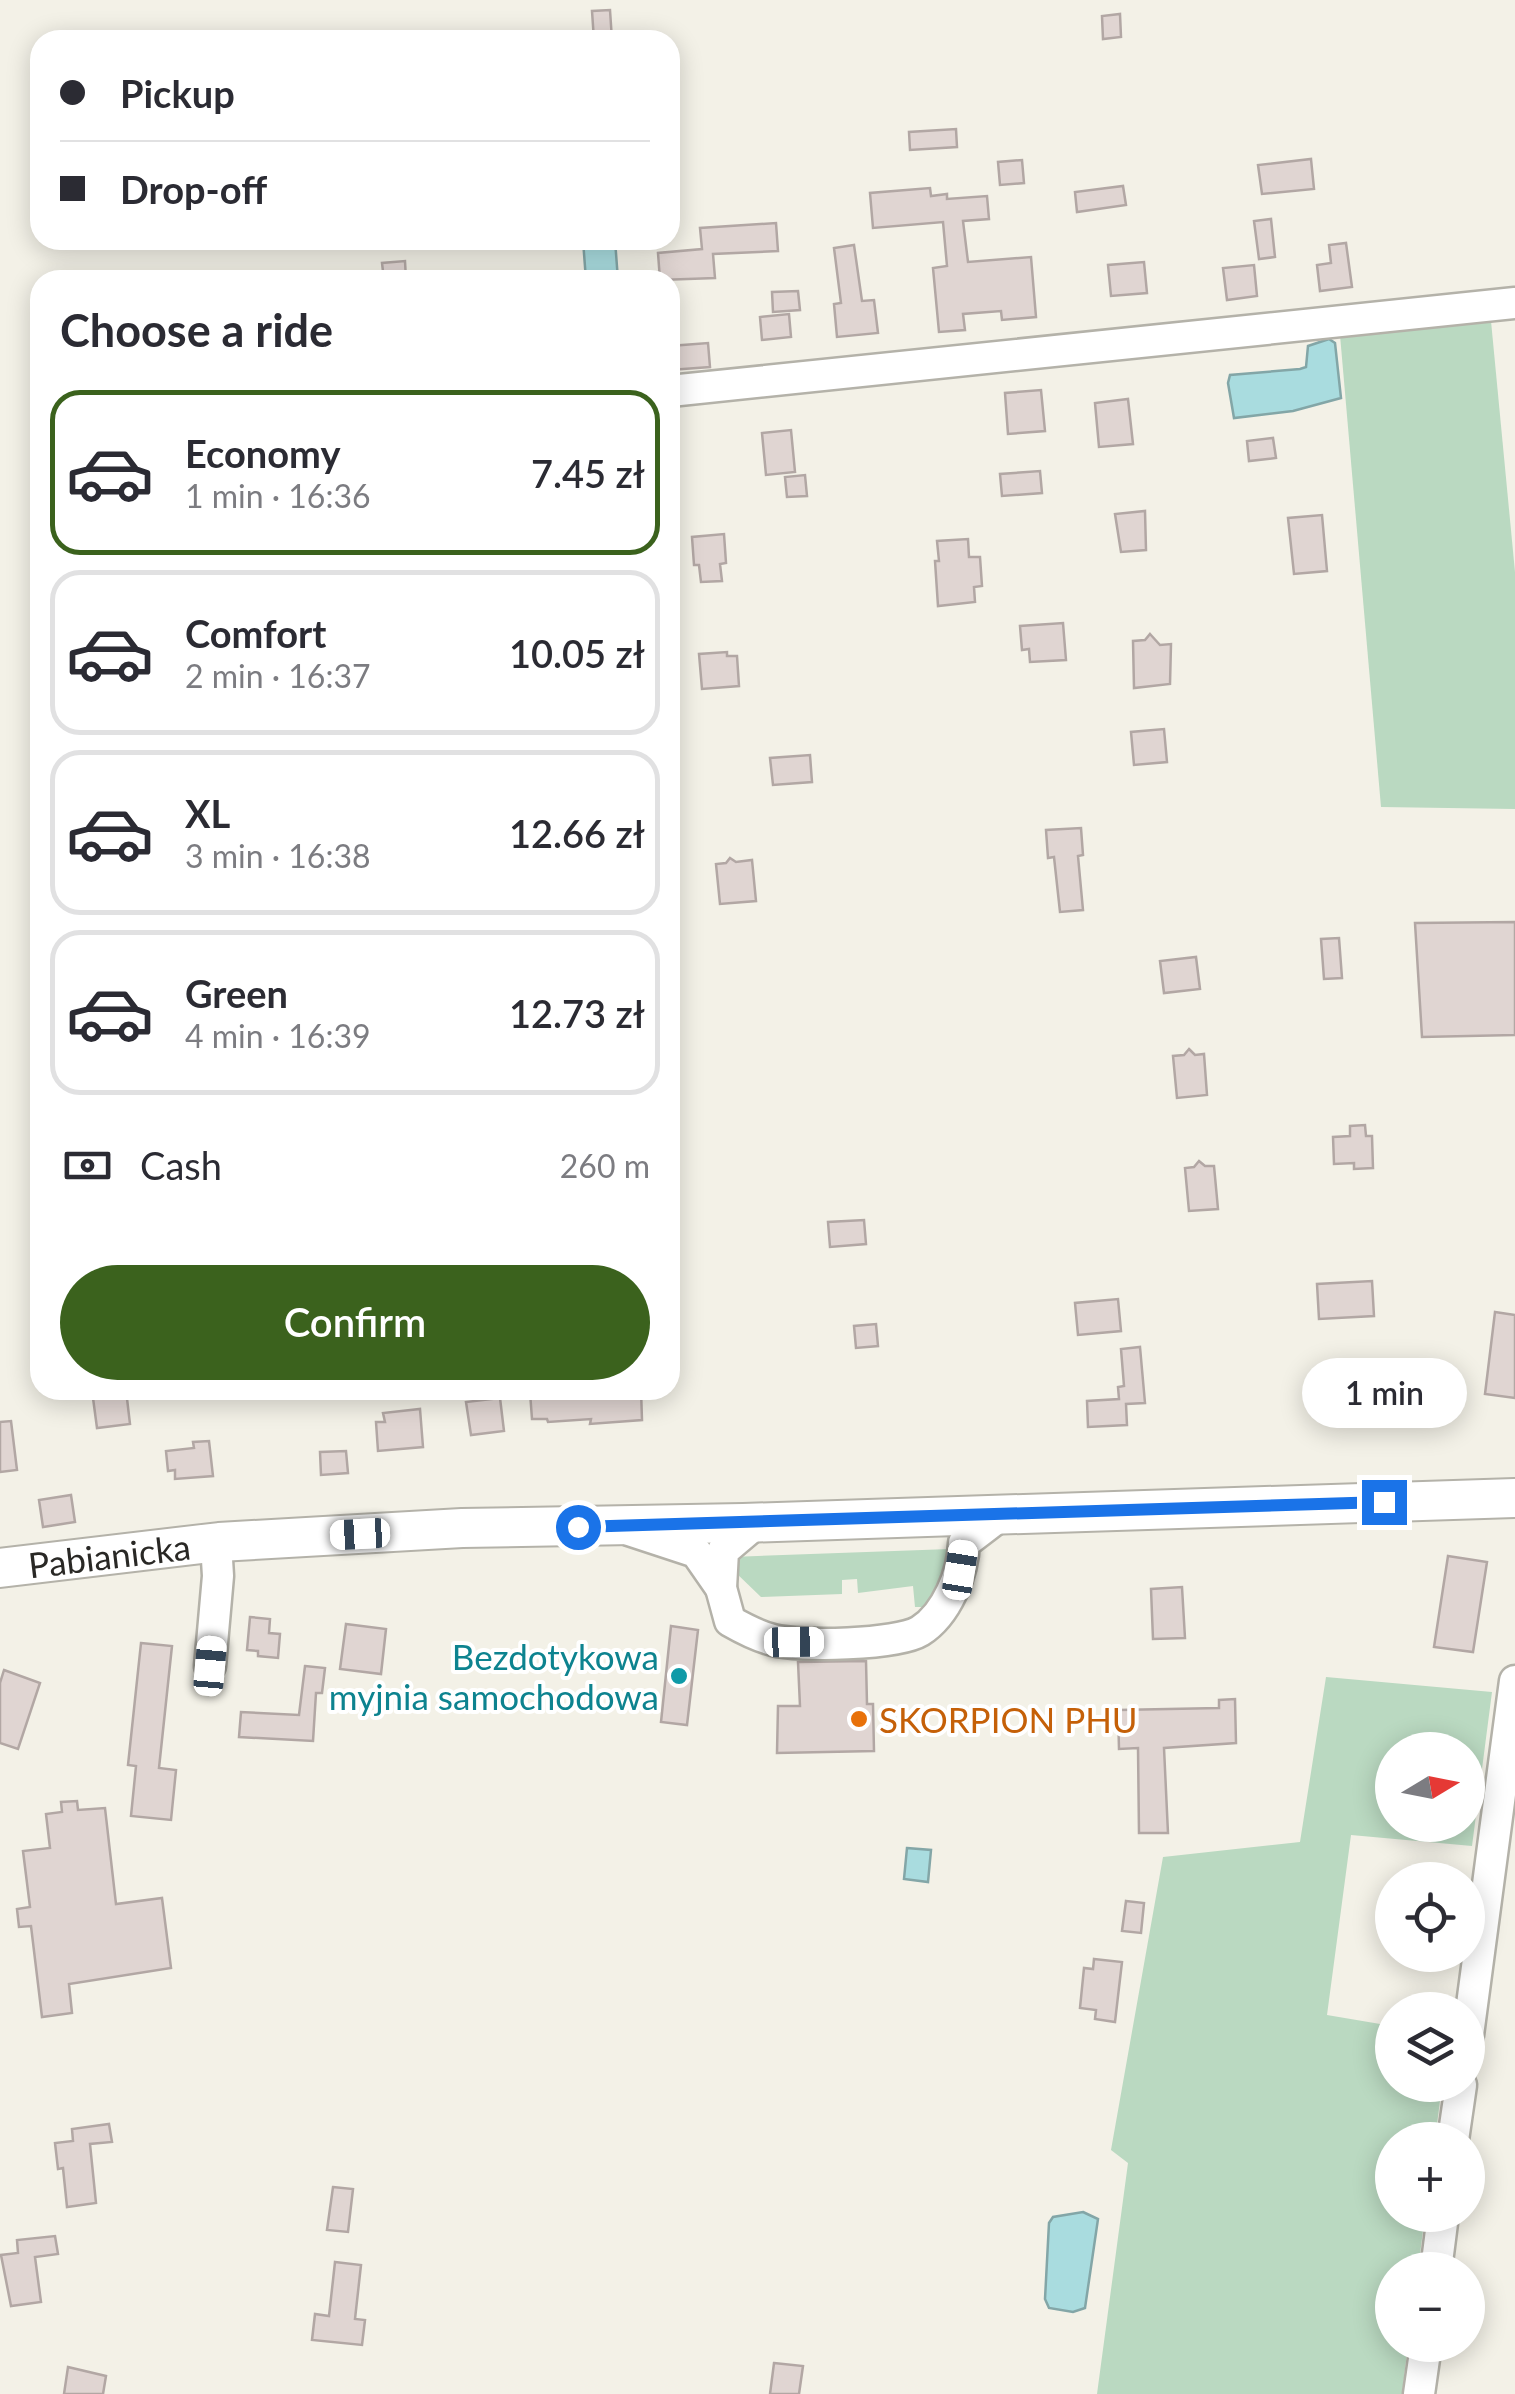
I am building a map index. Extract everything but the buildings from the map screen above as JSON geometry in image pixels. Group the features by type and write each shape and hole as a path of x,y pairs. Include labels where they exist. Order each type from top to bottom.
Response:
{"main road":[{"name":"Pabianicka","path":"0,1568 218,1542 462,1528 756,1523 952,1529 1002,1514 1515,1498"}],"street":[{"path":"680,390 1515,303"},
{"path":"756,1523 723,1551 722,1588 730,1620 755,1635 794,1642 895,1641 921,1630 946,1603 960,1570 952,1529"},
{"path":"616,1526 696,1552 722,1588"},
{"path":"210,1666 218,1542"},
{"path":"1474,1992 1515,1681"},
{"path":"1420,2394 1424,2362"}],"green space":[{"path":"1491,321 1515,572 1515,809 1381,807 1340,335"},
{"path":"950,1549 942,1596 923,1607 915,1607 913,1586 858,1593 857,1579 842,1580 842,1594 761,1597 734,1571 731,1557"},
{"path":"1326,1677 1492,1692 1485,1746 1485,1732 1375,1732 1375,1837 1351,1835 1327,2015 1375,2023 1375,2102 1440,2102 1437,2122 1375,2122 1375,2232 1423,2232 1420,2252 1375,2252 1375,2362 1406,2362 1402,2394 1097,2394 1128,2163 1111,2150 1163,1857 1300,1842"},
{"path":"1428,1842 1473,1842 1472,1846"}],"water":[{"path":"584,250 616,250 617,270 585,270"},
{"path":"1329,339 1335,343 1341,398 1293,411 1234,418 1230,375 1306,367 1308,346"},
{"path":"907,1848 931,1850 928,1882 904,1879"},
{"path":"1083,2212 1098,2219 1085,2308 1073,2312 1049,2308 1045,2299 1049,2223 1053,2217"}],"place":[{"name":"Bezdotykowa myjnia samochodowa","path":"679,1676"},
{"name":"SKORPION PHU","path":"859,1719"}],"route":[{"path":"578,1527 1384,1502"}]}
